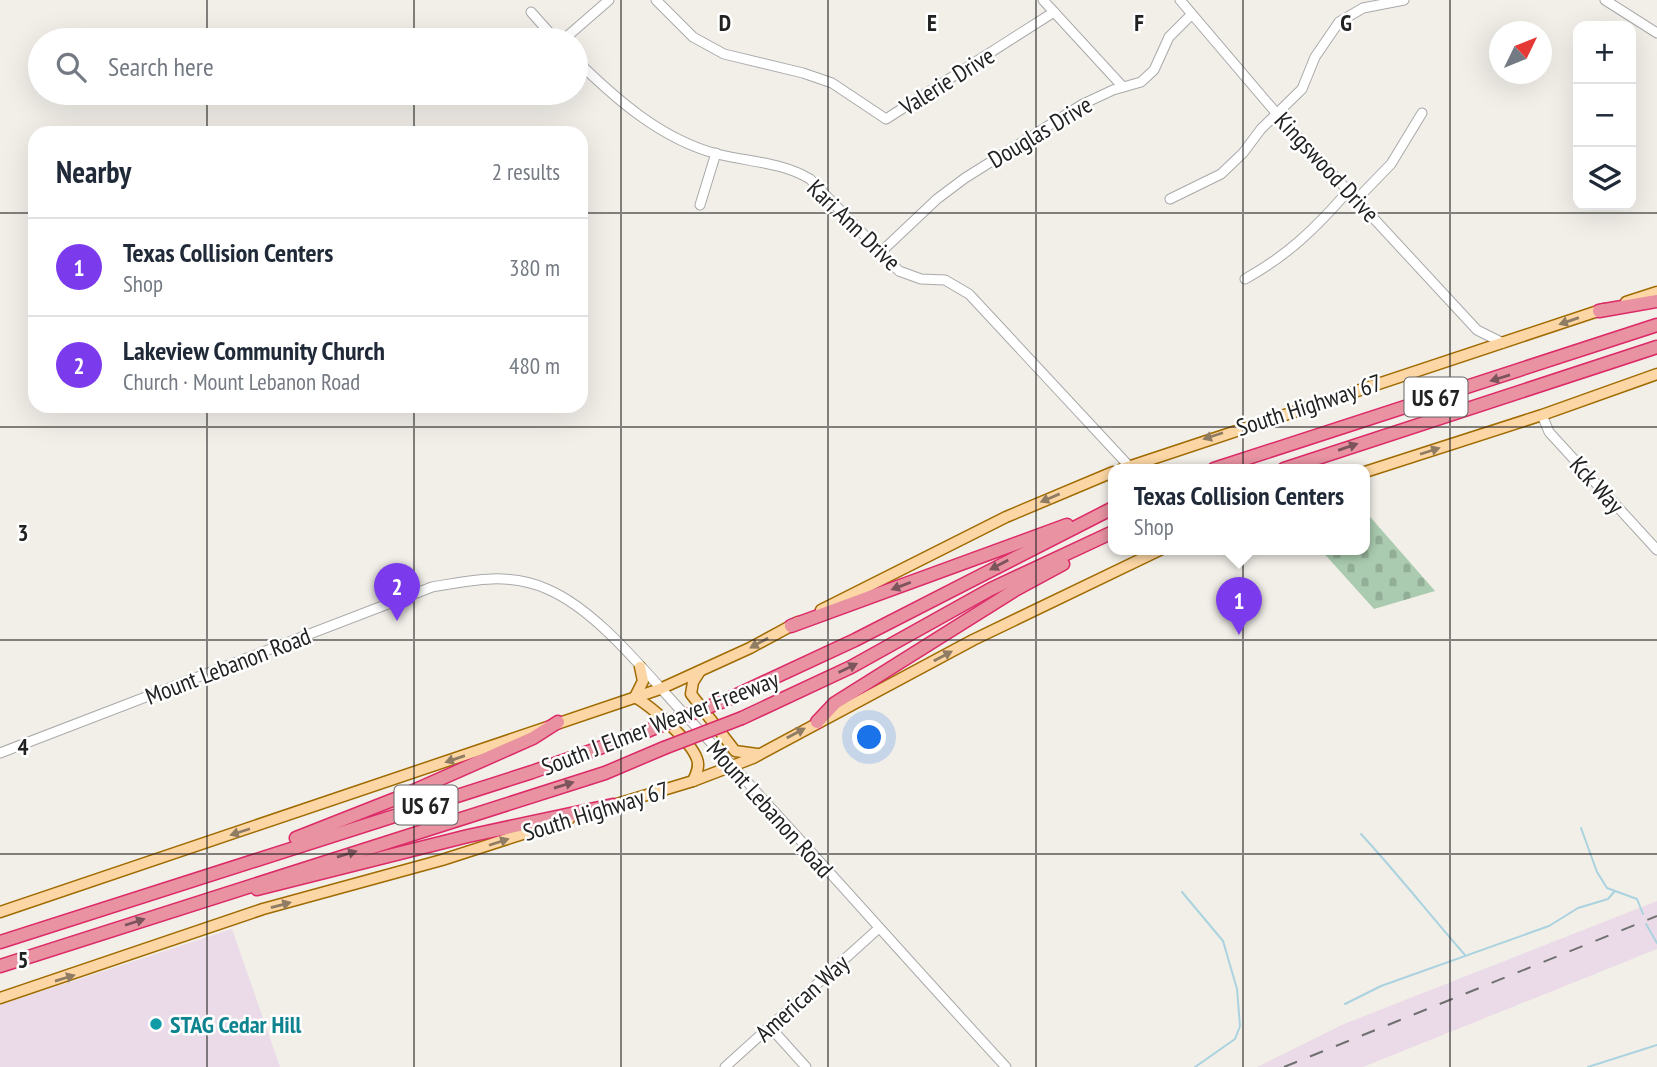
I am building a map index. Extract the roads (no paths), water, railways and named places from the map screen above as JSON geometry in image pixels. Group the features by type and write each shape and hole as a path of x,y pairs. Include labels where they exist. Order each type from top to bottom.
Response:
{"highway":[{"path":"1599,311 1657,301"},
{"name":"US 67","path":"1229,464 1657,325"},
{"name":"US 67","path":"1299,464 1657,347"},
{"name":"South J Elmer Weaver Freeway","path":"0,942 532,772 647,731 726,700 855,640 1108,510"},
{"path":"791,626 1054,527 1081,522"},
{"name":"South J Elmer Weaver Freeway","path":"0,966 605,772 742,718 851,667 991,589 1108,534"},
{"path":"817,722 845,696 1108,535"},
{"path":"204,875 220,864 395,799 533,738 558,722"},
{"path":"235,889 260,890 468,836 613,805"}],"main road":[{"name":"South Highway 67","path":"1134,464 1657,292"},
{"path":"1370,470 1542,415 1657,374"},
{"path":"0,912 660,689 1006,517 1108,474"},
{"name":"South Highway 67","path":"0,998 263,909 429,864 693,781 758,754 973,640 1150,555"},
{"path":"635,697 643,681 639,667"},
{"path":"700,671 693,682 691,694 735,751 758,754"},
{"path":"635,697 657,711 697,757 698,768 693,781"}],"street":[{"path":"577,28 609,0"},
{"name":"Valerie Drive","path":"656,0 693,37 724,54 803,73 832,83 886,120 1054,12"},
{"path":"1043,0 1123,87"},
{"name":"Kingswood Drive","path":"1180,0 1278,114 1477,330 1503,343"},
{"path":"1170,199 1221,174 1302,89 1315,57 1339,22 1363,8 1404,0"},
{"path":"1605,0 1657,33"},
{"path":"531,12 545,28"},
{"name":"Douglas Drive","path":"882,251 937,199 965,178 1083,104 1148,76 1169,37 1191,15"},
{"name":"Kari Ann Drive","path":"588,71 634,113 687,143 716,153 796,171 810,179 906,275 945,280 969,294 1122,464"},
{"path":"1357,200 1391,164 1422,113"},
{"path":"699,205 716,153"},
{"path":"1245,279 1267,267 1312,232 1348,191"},
{"path":"1477,330 1477,351"},
{"name":"Kck Way","path":"1542,415 1549,432 1657,550"},
{"name":"Mount Lebanon Road","path":"0,753 432,587 480,579 518,579 548,589 578,607 639,667 1006,1067"},
{"name":"American Way","path":"725,1067 879,928"},
{"path":"770,1027 806,1067"}],"waterway":[{"path":"1581,828 1597,872 1607,888 1637,899 1643,914"},
{"path":"1361,834 1465,955"},
{"path":"1182,892 1223,941 1237,989 1240,1026 1235,1039 1195,1067"},
{"path":"1345,1004 1381,986 1549,926 1578,908 1608,899 1614,892"},
{"path":"1646,924 1657,943"},
{"path":"1588,1067 1657,1045"}],"railway":[{"path":"1284,1067 1657,916"}],"place":[{"name":"Lakeview Community Church","path":"397,621"},
{"name":"Texas Collision Centers","path":"1239,635"},
{"name":"STAG Cedar Hill","path":"156,1024"}]}
